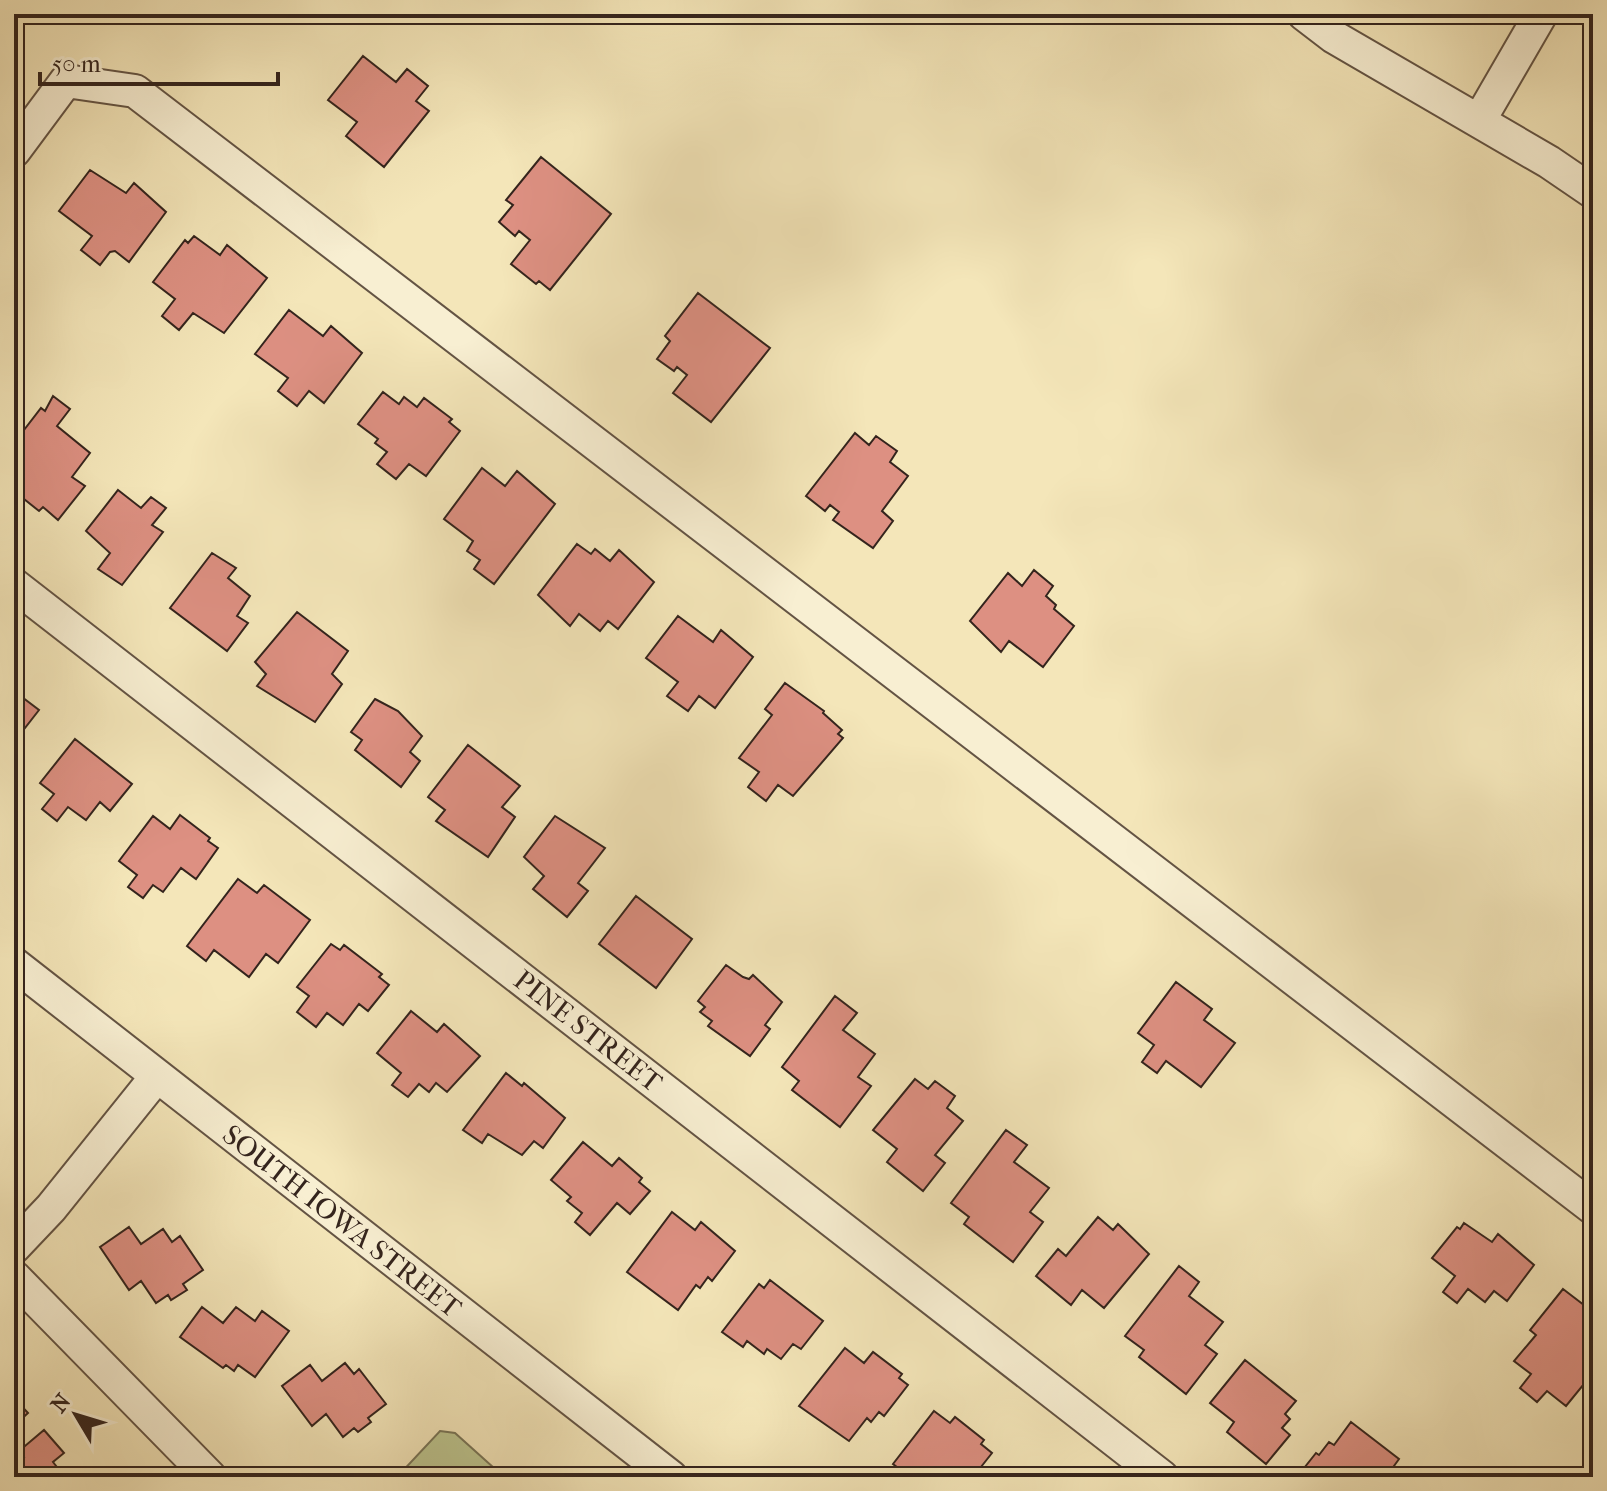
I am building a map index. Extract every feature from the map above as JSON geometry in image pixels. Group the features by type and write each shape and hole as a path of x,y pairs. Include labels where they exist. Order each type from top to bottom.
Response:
{"street":[{"path":"1304,14 1334,37 1593,192"},
{"path":"1479,121 1541,14"},
{"path":"14,151 66,81 135,91 1593,1208"},
{"name":"PINE STREET","path":"14,585 1162,1477"},
{"name":"SOUTH IOWA STREET","path":"14,964 671,1477"},
{"path":"14,1247 51,1208 157,1076"},
{"path":"14,1277 210,1477"}],"green space":[{"path":"440,1431 455,1433 504,1477 397,1477"}],"building":[{"path":"363,56 396,82 407,69 428,86 416,101 429,111 384,167 346,136 357,122 328,100"},
{"path":"541,157 611,214 550,290 539,281 536,284 511,264 530,240 519,231 515,236 499,222 513,205 506,200"},
{"path":"90,170 126,193 134,183 166,212 129,262 115,251 110,252 100,265 81,250 92,236 59,211"},
{"path":"194,236 220,255 227,245 267,278 224,333 193,313 179,330 162,316 175,299 153,282 185,240 188,243"},
{"path":"698,293 770,348 711,422 673,393 687,375 677,367 674,371 657,359 670,341 665,336"},
{"path":"289,310 323,336 331,326 362,353 324,403 309,391 297,406 278,391 288,378 255,354"},
{"path":"383,392 399,404 404,397 417,407 424,398 452,419 449,422 460,431 426,476 409,464 396,479 377,464 387,452 375,443 378,439 358,424"},
{"path":"53,396 70,409 57,426 90,453 72,477 85,486 58,520 43,507 39,511 14,491 14,443 41,408 45,411"},
{"path":"855,433 869,445 876,436 897,451 890,462 908,476 882,511 893,521 873,548 833,520 839,512 830,505 825,511 806,496"},
{"path":"482,468 505,486 517,471 555,504 494,584 474,569 480,560 467,551 473,541 444,519"},
{"path":"118,490 141,508 151,497 166,508 152,525 163,532 122,585 98,569 110,553 86,531"},
{"path":"577,544 591,554 595,549 610,561 619,550 654,582 618,629 608,621 600,631 579,614 570,626 538,595"},
{"path":"212,553 236,568 228,578 250,596 237,616 248,623 227,651 170,608"},
{"path":"1034,570 1053,586 1046,596 1056,605 1054,609 1074,626 1043,667 1009,641 1001,652 970,621 1008,573 1022,586"},
{"path":"297,612 348,651 332,674 342,684 315,722 257,686 266,674 255,662"},
{"path":"678,616 713,642 721,630 753,657 715,708 699,696 688,711 667,696 678,682 646,658"},
{"path":"785,683 824,711 842,730 838,734 843,738 793,796 778,785 766,801 748,787 759,772 739,758 772,715 765,709"},
{"path":"14,691 39,710 14,742"},
{"path":"375,699 398,711 422,736 410,752 420,761 401,787 355,750 362,740 351,732"},
{"path":"75,739 132,784 110,811 100,802 86,820 68,807 57,821 42,809 54,794 40,783"},
{"path":"468,745 520,786 502,807 515,817 488,857 436,821 445,810 428,797"},
{"path":"180,815 218,848 196,879 181,868 163,892 153,885 143,898 128,887 137,875 119,861 153,816 170,829"},
{"path":"555,816 605,848 578,883 588,891 567,917 533,889 544,876 524,857"},
{"path":"238,879 257,893 264,885 310,920 278,963 266,954 249,977 214,950 206,961 187,946"},
{"path":"636,896 692,939 656,988 599,944"},
{"path":"331,944 340,950 344,945 382,974 379,977 389,985 368,1011 359,1004 343,1025 327,1013 316,1027 297,1012 309,996 297,987"},
{"path":"726,965 743,977 749,979 753,975 782,1002 765,1025 770,1029 750,1056 708,1026 712,1021 700,1012 705,1007 698,1001"},
{"path":"1176,982 1212,1009 1204,1020 1235,1043 1201,1087 1166,1061 1157,1073 1142,1062 1154,1045 1138,1033"},
{"path":"835,996 857,1013 843,1030 875,1054 858,1077 871,1086 840,1127 792,1090 799,1081 782,1067"},
{"path":"411,1011 437,1032 444,1024 480,1056 447,1092 436,1083 429,1092 419,1084 408,1097 392,1085 401,1073 377,1053"},
{"path":"506,1073 522,1086 524,1083 565,1118 543,1148 534,1141 522,1155 488,1134 482,1143 463,1130"},
{"path":"915,1079 928,1089 935,1081 955,1096 947,1108 963,1121 935,1155 945,1163 923,1191 887,1162 897,1149 873,1130"},
{"path":"1006,1130 1027,1145 1014,1162 1049,1188 1030,1212 1043,1222 1013,1262 964,1224 969,1217 951,1203"},
{"path":"583,1142 612,1166 619,1158 642,1178 639,1182 650,1191 630,1214 617,1203 590,1235 575,1222 582,1213 567,1201 571,1197 551,1180"},
{"path":"672,1212 695,1230 701,1222 735,1251 712,1281 708,1277 700,1288 696,1285 678,1310 627,1272"},
{"path":"1098,1217 1113,1230 1118,1224 1149,1254 1104,1308 1082,1290 1071,1305 1036,1276 1058,1249 1066,1256"},
{"path":"1464,1223 1492,1242 1498,1234 1534,1265 1507,1301 1494,1291 1485,1302 1468,1289 1457,1303 1443,1292 1455,1276 1432,1258 1457,1227 1460,1229"},
{"path":"129,1227 141,1244 163,1229 172,1242 180,1236 203,1270 183,1284 187,1290 171,1300 168,1295 156,1303 141,1281 129,1290 100,1247"},
{"path":"1179,1266 1199,1282 1189,1296 1223,1322 1205,1345 1217,1354 1186,1394 1139,1357 1144,1350 1125,1336"},
{"path":"770,1280 823,1321 801,1349 793,1344 781,1359 767,1349 764,1354 747,1341 743,1347 722,1332 759,1284 764,1288"},
{"path":"1563,1289 1593,1312 1593,1373 1566,1406 1547,1391 1537,1402 1520,1388 1531,1374 1514,1361 1536,1335 1530,1330"},
{"path":"202,1307 223,1323 236,1307 255,1321 262,1311 289,1331 255,1377 238,1365 234,1371 226,1365 223,1368 180,1337"},
{"path":"845,1348 864,1363 873,1352 902,1374 899,1378 908,1385 884,1416 879,1412 871,1422 867,1418 849,1441 799,1406"},
{"path":"1245,1360 1296,1401 1285,1414 1290,1419 1282,1428 1290,1435 1266,1464 1227,1432 1234,1422 1210,1403"},
{"path":"345,1363 354,1374 359,1369 386,1404 368,1418 371,1422 358,1432 354,1428 343,1437 326,1414 312,1426 282,1386 310,1365 322,1381"},
{"path":"14,1398 28,1413 14,1426"},
{"path":"934,1411 950,1423 955,1417 984,1440 981,1444 992,1453 973,1477 910,1477 893,1464"},
{"path":"1351,1422 1399,1459 1386,1477 1297,1477 1316,1453 1319,1455 1329,1442 1334,1445"},
{"path":"44,1430 64,1453 53,1462 64,1476 70,1471 74,1477 14,1477 14,1465 24,1457 19,1451"}]}
